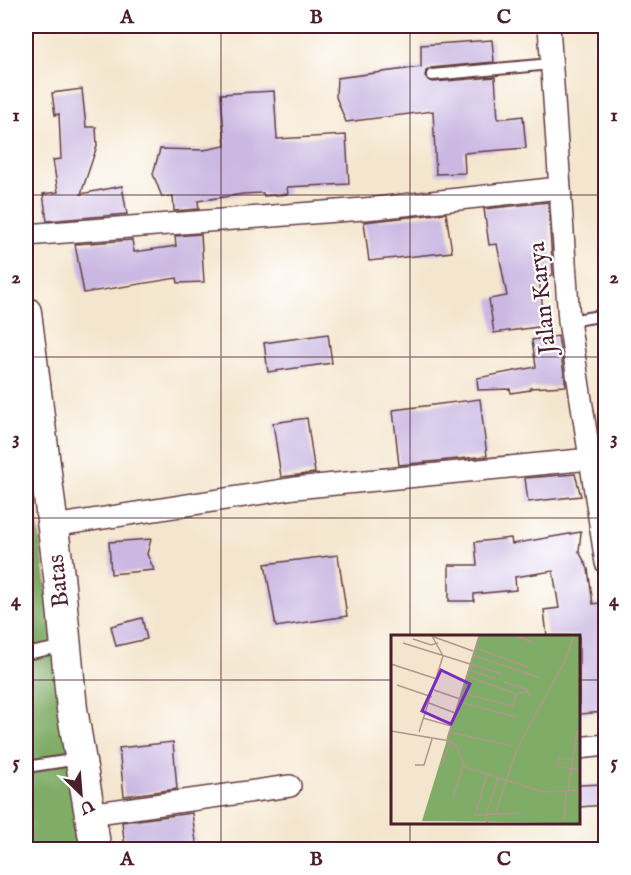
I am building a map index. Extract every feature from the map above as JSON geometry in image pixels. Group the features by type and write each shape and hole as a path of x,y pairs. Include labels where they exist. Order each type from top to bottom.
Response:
{"street":[{"name":"Jalan Karya","path":"549,26 569,321 606,563"},
{"path":"26,235 364,209 559,188"},
{"name":"Batas","path":"26,312 36,463 53,526 65,646 80,759 96,849"},
{"path":"53,526 295,488 590,459"},
{"path":"580,748 606,745"},
{"path":"90,814 290,786"}],"lane":[{"path":"432,75 551,64"},
{"path":"569,321 606,315"},
{"path":"26,654 65,646"},
{"path":"26,767 80,759"}],"green space":[{"path":"26,443 83,849 26,849"}],"building":[{"path":"492,40 494,62 431,68 426,71 425,76 433,82 495,77 498,119 523,116 526,148 464,153 465,173 436,174 433,111 346,122 336,97 337,78 421,67 421,45"},
{"path":"82,89 86,127 96,127 97,146 81,194 122,186 127,214 47,221 43,194 58,192 53,160 61,159 59,114 55,115 52,93"},
{"path":"274,91 277,139 346,135 349,184 287,187 288,194 264,196 263,193 243,194 198,201 199,209 174,211 173,196 162,197 153,174 160,149 204,150 225,146 221,94"},
{"path":"548,202 553,275 539,278 545,326 494,333 489,299 507,296 497,244 489,245 484,209"},
{"path":"446,213 452,252 369,261 364,222"},
{"path":"201,234 204,282 178,283 177,278 84,293 75,244 132,240 134,252 176,246 175,236"},
{"path":"328,334 332,363 268,372 264,343"},
{"path":"558,336 566,386 530,388 530,390 511,393 510,389 478,390 477,378 536,367 532,340"},
{"path":"480,399 487,456 399,465 393,410"},
{"path":"307,418 315,473 281,477 273,423"},
{"path":"575,474 581,496 528,502 525,478"},
{"path":"581,532 579,551 588,569 593,604 606,602 606,712 580,714 580,635 547,635 544,610 559,608 553,571 515,577 516,590 474,594 474,601 449,601 449,565 477,565 475,542 511,538 512,544"},
{"path":"151,539 147,554 154,570 111,574 109,542"},
{"path":"338,555 347,616 276,627 265,564"},
{"path":"142,618 147,639 116,646 111,626"},
{"path":"173,742 177,789 124,796 119,748"},
{"path":"604,784 605,805 580,807 580,785"},
{"path":"192,813 197,849 125,849 122,822"}]}
